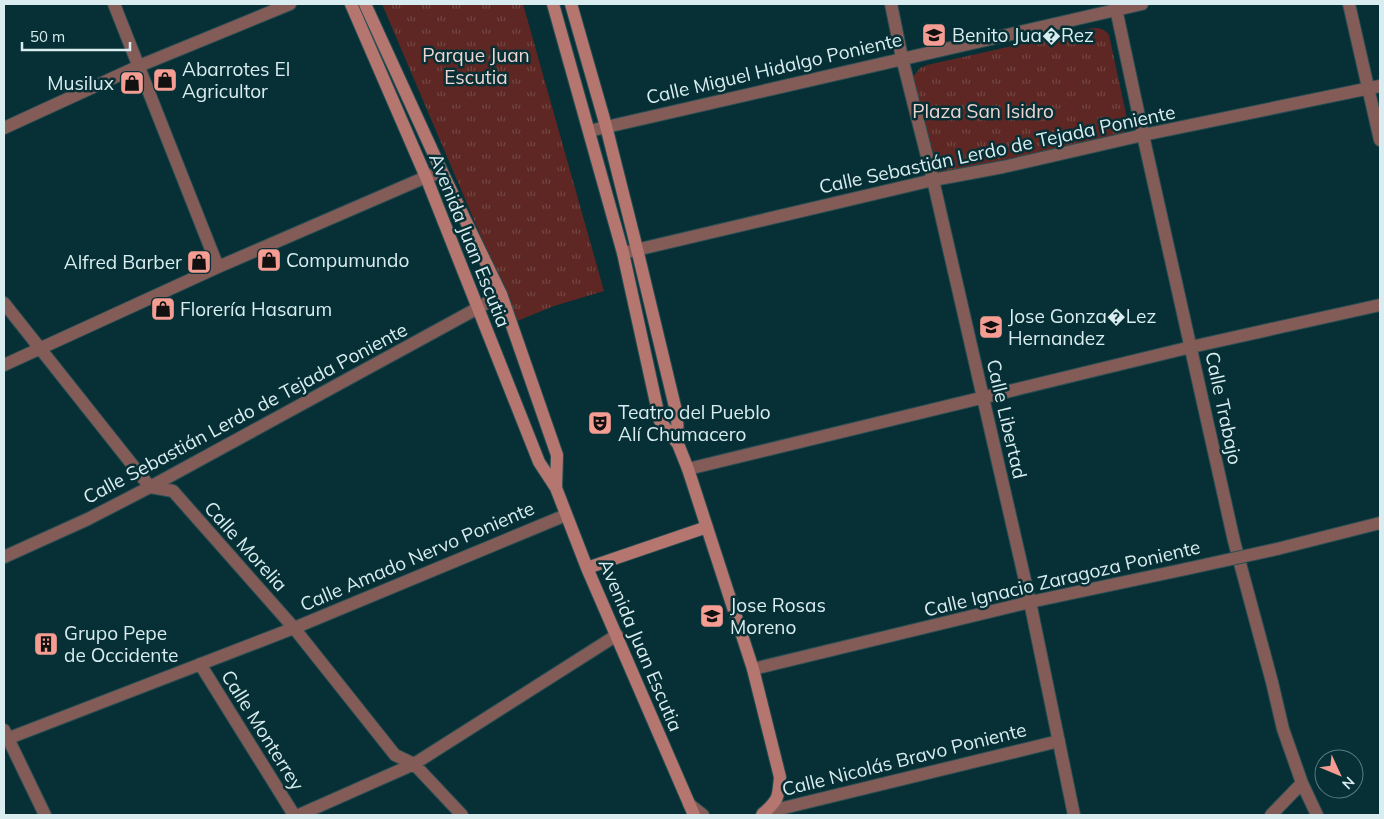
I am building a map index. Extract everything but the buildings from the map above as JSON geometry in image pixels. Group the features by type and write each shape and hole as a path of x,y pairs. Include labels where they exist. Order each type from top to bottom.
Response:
{"main road":[{"name":"Avenida Juan Escutia","path":"351,4 426,177 539,462 556,488 587,568 692,810"},
{"name":"Avenida Juan Escutia","path":"365,4 442,172 501,294 557,455 556,488"},
{"path":"553,4 623,253 660,421 678,444 688,469 753,669 780,777 776,802 762,814"},
{"path":"571,4 606,126 637,249 677,415 678,444"},
{"path":"587,568 707,527"}],"street":[{"path":"114,4 218,267"},
{"path":"4,128 139,66 290,4"},
{"name":"Calle Libertad","path":"891,4 902,58 933,180 1030,602 1074,815"},
{"name":"Calle Miguel Hidalgo Poniente","path":"589,131 1115,7 1142,4"},
{"path":"1349,4 1374,87 1380,140"},
{"name":"Calle Trabajo","path":"1115,7 1142,135 1234,540 1283,729 1302,783 1317,815"},
{"name":"Calle Sebastián Lerdo de Tejada Poniente","path":"623,253 933,180 1003,167 1142,135 1374,87"},
{"path":"4,365 218,267 426,177 442,172"},
{"name":"Calle Sebastián Lerdo de Tejada Poniente","path":"4,557 88,519 150,487 501,294"},
{"path":"4,303 150,487"},
{"path":"688,469 1191,347 1380,305"},
{"name":"Calle Morelia","path":"150,487 173,492 294,628 395,755 414,764 462,815"},
{"name":"Calle Amado Nervo Poniente","path":"5,736 294,628 566,515"},
{"name":"Calle Ignacio Zaragoza Poniente","path":"753,669 1030,602 1277,549 1380,524"},
{"path":"299,815 414,764 617,635"},
{"name":"Calle Monterrey","path":"200,664 294,815"},
{"path":"5,736 45,815"},
{"name":"Calle Nicolás Bravo Poniente","path":"762,814 1059,740"},
{"path":"1271,815 1302,783"},
{"path":"692,810 703,815"}],"green space":[{"name":"Parque Juan Escutia","path":"382,4 523,4 604,291 554,306 517,321"},
{"name":"Plaza San Isidro","path":"1093,28 1102,29 1109,35 1128,123 1127,129 1122,135 938,176 912,78 920,68"}],"place":[{"name":"Benito Jua�Rez","path":"934,35"},
{"name":"Abarrotes El Agricultor","path":"165,80"},
{"name":"Musilux","path":"132,83"},
{"name":"Compumundo","path":"269,260"},
{"name":"Alfred Barber","path":"199,262"},
{"name":"Florería Hasarum","path":"163,309"},
{"name":"Jose Gonza�Lez Hernandez","path":"991,327"},
{"name":"Teatro del Pueblo Alí Chumacero","path":"600,423"},
{"name":"Jose Rosas Moreno","path":"712,616"},
{"name":"Grupo Pepe de Occidente","path":"46,644"}]}
